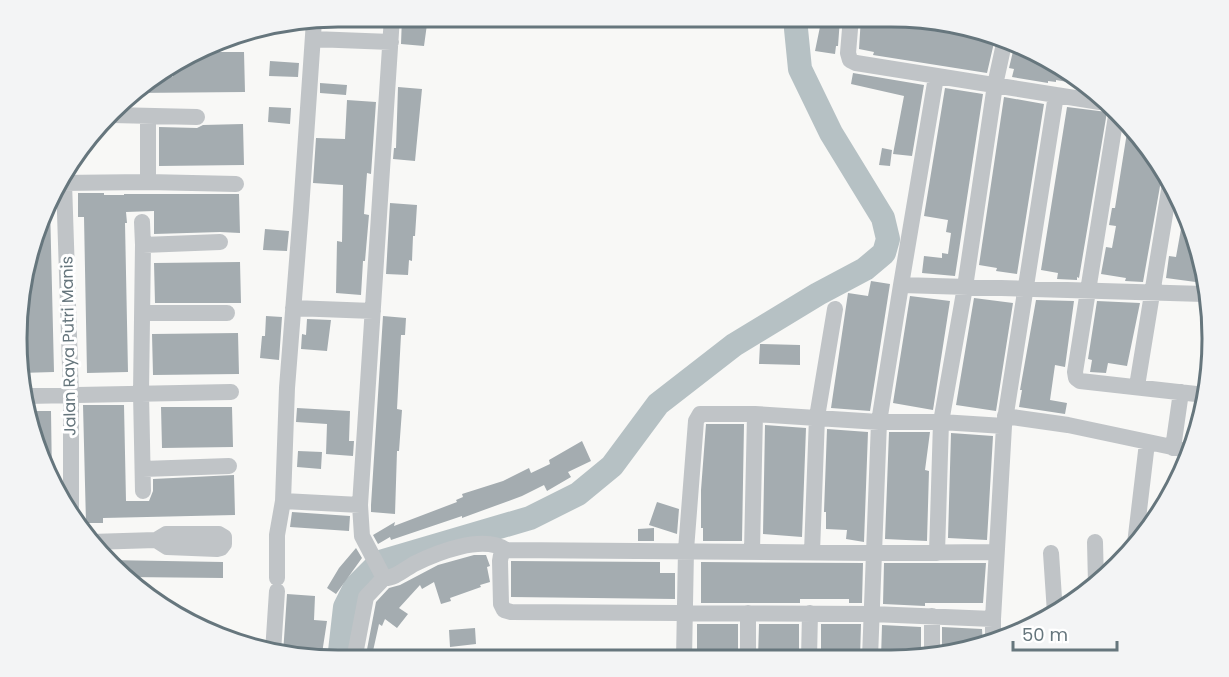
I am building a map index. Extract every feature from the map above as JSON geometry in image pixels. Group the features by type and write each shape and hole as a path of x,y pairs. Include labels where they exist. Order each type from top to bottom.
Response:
{"street":[{"path":"383,577 360,530 360,505 392,27"},
{"path":"850,27 848,53 850,60 856,63 1092,101"},
{"path":"274,643 277,535 283,501 287,388 314,28"},
{"path":"313,39 391,42"},
{"path":"937,553 941,422 1003,48"},
{"path":"870,650 879,422 936,77"},
{"path":"993,632 1005,421 1056,95"},
{"path":"120,116 196,117"},
{"path":"148,117 148,182"},
{"path":"1115,122 1075,372 1076,378 1080,381 1197,394"},
{"path":"70,182 236,184"},
{"name":"Jalan Raya Putri Manis","path":"63,195 71,397 71,498"},
{"path":"1137,386 1168,197"},
{"path":"142,222 143,491"},
{"path":"143,244 220,242"},
{"path":"901,285 1198,294"},
{"path":"293,308 373,310"},
{"path":"812,552 817,417 835,309"},
{"path":"143,313 227,313"},
{"path":"33,396 231,392"},
{"path":"684,650 686,550 697,417 700,414 755,414 879,422 1005,421 1068,425 1179,449 1181,392"},
{"path":"752,551 755,414"},
{"path":"1137,529 1148,443"},
{"path":"143,469 229,466"},
{"path":"283,501 360,505"},
{"path":"103,542 156,540"},
{"path":"1095,542 1096,573"},
{"path":"383,577 390,578 414,564 455,548 492,544 506,550 686,550 874,554 996,552"},
{"path":"506,550 501,555 500,561 501,604 507,612 872,614 993,618"},
{"path":"1051,553 1054,603"},
{"path":"356,650 366,597 383,577"},
{"path":"748,613 748,650"},
{"path":"809,650 810,614"},
{"path":"932,616 932,647"}],"building":[{"path":"402,27 427,27 424,46 401,44"},
{"path":"820,27 839,27 835,54 815,51"},
{"path":"860,27 931,30 993,45 987,73 873,55 874,52 859,49"},
{"path":"217,52 244,52 245,92 147,93 165,79 173,77 173,75"},
{"path":"1013,52 1068,82 1056,80 1056,82 1048,81 1048,83 1012,77 1014,69 1009,68"},
{"path":"270,61 299,63 298,77 269,76"},
{"path":"853,73 924,85 912,156 893,154 904,96 851,84"},
{"path":"320,83 347,85 346,95 320,93"},
{"path":"398,87 422,89 415,161 393,159 394,148 396,148"},
{"path":"945,88 983,94 955,276 922,273 924,256 942,258 942,253 948,254 951,233 946,232 948,220 924,216"},
{"path":"1004,97 1044,104 1017,274 996,271 997,268 979,265"},
{"path":"347,100 376,102 371,174 367,173 364,214 369,215 361,295 336,293 337,241 342,242 343,185 313,183 316,138 345,139"},
{"path":"269,107 291,108 290,124 268,122"},
{"path":"1067,107 1104,112 1107,114 1079,278 1077,277 1077,280 1057,279 1058,273 1041,270"},
{"path":"243,124 244,165 159,166 159,127 197,128 203,125"},
{"path":"1127,135 1150,165 1160,184 1143,282 1125,281 1126,278 1101,274 1106,247 1112,248 1116,226 1109,225 1112,208 1115,208"},
{"path":"882,148 892,150 890,166 879,165"},
{"path":"78,193 104,193 104,195 239,194 240,233 154,234 154,211 126,212 128,372 87,373 84,217 78,217"},
{"path":"390,203 417,205 412,261 409,260 408,275 386,274"},
{"path":"50,221 54,372 29,373 27,338 33,278"},
{"path":"1181,228 1197,282 1166,278 1169,256 1176,257"},
{"path":"265,229 289,231 287,251 263,250"},
{"path":"240,262 241,303 155,303 154,263"},
{"path":"871,281 890,284 870,411 831,408 848,293 868,296"},
{"path":"910,296 950,301 933,410 893,403"},
{"path":"974,298 1013,303 996,411 956,405"},
{"path":"1036,300 1074,301 1065,367 1055,365 1050,400 1067,403 1065,414 1019,407"},
{"path":"1097,301 1140,303 1127,366 1108,363 1106,373 1090,372 1092,360 1088,359"},
{"path":"266,316 282,317 279,360 260,358 262,336 265,336"},
{"path":"383,316 406,318 405,335 401,335 397,409 402,410 399,451 397,451 395,514 371,512"},
{"path":"307,319 331,320 327,351 301,349 302,334 306,335"},
{"path":"238,333 239,374 153,375 152,334"},
{"path":"760,344 800,345 800,365 759,364"},
{"path":"83,405 124,405 126,501 149,501 153,491 153,479 234,475 235,515 103,518 103,523 86,521"},
{"path":"161,407 232,407 233,447 162,448"},
{"path":"297,408 350,411 349,441 354,441 353,456 326,454 327,424 296,422"},
{"path":"36,411 51,411 52,460"},
{"path":"706,424 744,424 742,541 703,541 701,490"},
{"path":"765,425 806,428 802,537 763,534"},
{"path":"827,429 868,432 864,542 846,539 847,530 826,529 826,512 824,512"},
{"path":"889,432 930,432 925,470 929,471 927,541 885,539"},
{"path":"951,433 993,436 987,540 948,538"},
{"path":"582,441 591,461 568,472 571,477 547,491 544,485 522,496 462,518 462,516 391,540 390,537 378,544 373,535 395,522 394,526 457,502 456,500 463,497 462,494 503,481 529,468 531,473 550,464 549,460"},
{"path":"298,451 322,452 321,469 297,467"},
{"path":"657,502 679,509 677,534 649,525"},
{"path":"292,512 350,516 349,531 290,527"},
{"path":"654,528 654,541 638,541 638,529"},
{"path":"356,548 362,558 336,594 327,588 339,568"},
{"path":"474,555 486,555 490,566 487,567 490,582 441,604 434,582 422,589 420,585 399,608 408,614 397,628 385,619 382,626 379,624 373,650 367,650 376,602 389,588 400,585 438,565"},
{"path":"119,560 223,562 223,578 138,577"},
{"path":"511,561 660,562 660,573 675,573 675,599 511,597"},
{"path":"701,562 863,563 862,603 849,603 849,599 800,599 800,603 701,603"},
{"path":"884,563 986,563 983,603 925,603 925,606 883,604"},
{"path":"287,594 315,596 314,620 327,621 323,649 284,645"},
{"path":"697,624 738,624 738,650 697,650"},
{"path":"759,624 799,624 799,650 758,650"},
{"path":"821,624 861,624 860,650 821,650"},
{"path":"882,625 921,627 921,648 881,650"},
{"path":"942,627 982,629 982,636 942,645"},
{"path":"475,628 476,644 450,647 449,630"}],"waterway":[{"path":"340,650 345,607 355,587 380,562 530,518 578,494 612,466 658,404 734,345 818,294 865,269 884,253 888,239 883,218 831,133 800,69 796,27"}]}
